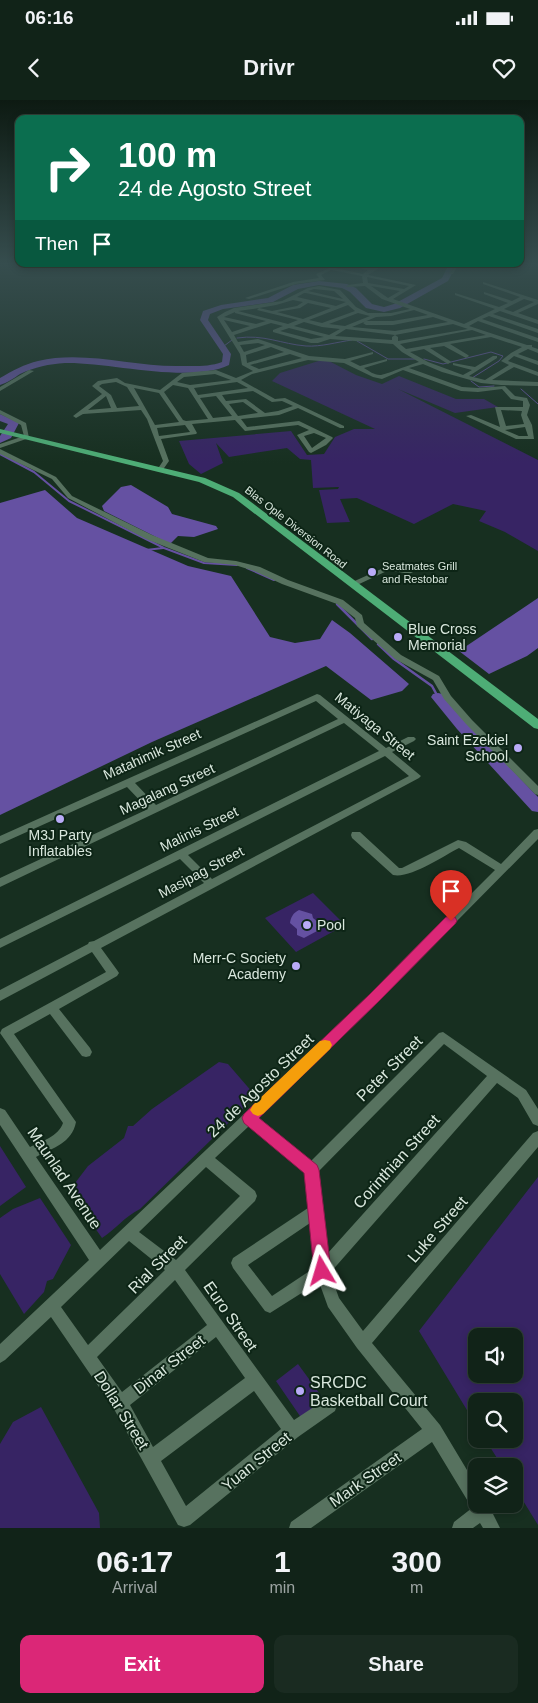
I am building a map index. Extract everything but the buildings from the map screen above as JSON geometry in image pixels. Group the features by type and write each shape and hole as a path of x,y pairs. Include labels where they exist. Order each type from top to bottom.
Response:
{"main road":[{"name":"Blas Ople Diversion Road","path":"4,432 202,480 236,495 538,725"}],"street":[{"path":"228,330 243,354 245,365"},
{"path":"231,334 245,330"},
{"path":"280,330 275,331 311,341 330,337 342,330"},
{"path":"300,330 330,337 394,342 470,330"},
{"path":"351,330 395,333 414,330"},
{"path":"476,330 538,351"},
{"path":"507,330 538,341"},
{"path":"394,342 395,333"},
{"path":"404,351 492,335"},
{"path":"237,344 258,341 308,358 345,361 374,376 382,377 424,362"},
{"path":"535,373 504,361 538,341"},
{"path":"394,342 404,351 424,362 464,377 503,386 513,398 525,399 527,405 524,409 524,415 529,421 532,438 518,438 500,428 469,416"},
{"path":"444,343 466,356"},
{"path":"243,354 269,346"},
{"path":"424,347 448,362"},
{"path":"245,365 289,352"},
{"path":"345,361 371,353"},
{"path":"513,354 538,363"},
{"path":"464,377 495,357"},
{"path":"172,383 190,387 238,380 248,374 308,358"},
{"path":"360,368 385,360"},
{"path":"480,360 489,362"},
{"path":"455,364 476,369"},
{"path":"487,381 514,364"},
{"path":"245,365 258,371"},
{"path":"403,368 461,389 478,390 503,386 537,385"},
{"path":"0,389 31,371"},
{"path":"161,392 182,375 216,372 238,380 274,401"},
{"path":"516,382 535,373"},
{"path":"188,374 212,384"},
{"path":"114,410 109,396 95,386 100,382 112,380 130,386 161,392 181,421 189,424 194,433 156,438"},
{"path":"130,386 150,419 166,461 160,470"},
{"path":"190,387 212,421"},
{"path":"196,397 255,389"},
{"path":"76,416 105,394"},
{"path":"218,394 246,429 299,423"},
{"path":"252,405 283,399 342,427"},
{"path":"226,403 244,400 264,415"},
{"path":"152,427 279,413 298,406"},
{"path":"82,412 142,408"},
{"path":"500,428 497,408 524,409"},
{"path":"0,412 24,424 26,437 0,446"},
{"path":"279,413 316,430"},
{"path":"500,428 529,421"},
{"path":"0,451 54,478 70,497 170,546 207,560 236,563 257,569 285,582 340,602 351,609 359,617 360,624 398,657 436,678 447,697 463,716 538,792"},
{"path":"352,584 388,568 409,572"},
{"name":"Matiyaga Street","path":"317,697 416,776"},
{"name":"Matahimik Street","path":"0,840 317,697"},
{"name":"Magalang Street","path":"1,881 345,719"},
{"name":"Malinis Street","path":"0,944 411,739"},
{"name":"Masipag Street","path":"0,996 93,945 416,776"},
{"path":"128,782 155,810"},
{"name":"24 de Agosto Street","path":"0,1355 130,1233 375,997 538,833"},
{"path":"356,835 397,872 404,872 458,844 501,869"},
{"path":"181,854 210,884"},
{"path":"29,1154 66,1134 70,1128 70,1122 3,1029 51,1007 112,973 93,945"},
{"path":"51,1007 86,1052"},
{"name":"Peter Street","path":"311,1170 443,1037 522,1094 538,1120"},
{"name":"Corinthian Street","path":"315,1211 238,1263 270,1306 322,1271 496,1075"},
{"name":"Maunlad Avenue","path":"0,1114 29,1154 99,1262"},
{"path":"249,1118 311,1170 322,1271 333,1302 362,1343 434,1431 468,1487"},
{"name":"Luke Street","path":"362,1343 538,1137"},
{"name":"Rial Street","path":"88,1356 250,1196 206,1159"},
{"name":"Euro Street","path":"130,1233 176,1269 292,1431"},
{"name":"Dollar Street","path":"52,1306 120,1403 184,1519"},
{"name":"Dinar Street","path":"120,1403 218,1326"},
{"path":"152,1458 255,1380"},
{"name":"Yuan Street","path":"184,1519 292,1431 329,1405"},
{"name":"Mark Street","path":"296,1528 434,1431"},
{"path":"460,1528 472,1513"},
{"path":"484,1513 492,1528"}],"shaded area":[{"path":"325,359 356,375 382,384 399,376 456,399 484,399 498,407 455,413 398,389 538,460 538,551 505,532 479,521 486,511 453,504 414,524 357,498 340,499 350,522 327,523 319,490 338,489 339,487 313,488 311,460 300,459 287,448 229,457 216,443 223,463 201,474 189,464 179,441 291,431 307,455 324,454 335,437 354,429 375,429 272,381 280,373"},
{"path":"131,485 168,507 172,514 216,526 218,529 194,537 178,536 170,544 104,511 102,506 121,487"},
{"path":"45,490 77,518 188,566 231,576 270,637 295,643 320,639 332,620 350,633 409,684 402,691 371,700 326,666 152,742 0,815 0,503"},
{"path":"538,598 538,648 527,656 489,674 459,651"},
{"path":"313,893 345,925 296,952 265,918"},
{"name":"Pool","path":"299,910 312,914 313,918 320,924 319,930 304,938 297,935 297,929 290,923 295,912"},
{"path":"219,1062 228,1064 253,1093 252,1100 140,1209 102,1238 69,1191 88,1166 124,1138 128,1126 133,1126 152,1109"},
{"path":"0,1146 26,1187 0,1206"},
{"path":"538,1177 538,1525 523,1501 523,1458 497,1458 491,1448 523,1448 523,1393 468,1393 468,1412 419,1331"},
{"path":"40,1198 71,1245 53,1279 47,1281 44,1292 24,1314 0,1274 0,1218 13,1209"},
{"name":"SRCDC Basketball Court","path":"298,1364 325,1401 302,1419 276,1381"},
{"path":"41,1407 99,1513 100,1528 0,1528 0,1444 13,1422"}],"waterway":[{"path":"0,382 28,367 46,362 83,361 175,369 218,366 226,363 227,354 211,330"},
{"path":"237,338 256,337 312,346 352,340"},
{"path":"224,346 232,340"},
{"path":"357,341 388,359 415,359"},
{"path":"424,359 443,364 491,352 503,356 499,361 472,378"},
{"path":"471,381 479,387 494,386"},
{"path":"521,389 538,404"},
{"path":"0,417 14,423 7,436 0,440"},
{"path":"0,454 34,472 69,501 164,548 204,563 237,565"},
{"path":"146,550 163,548"},
{"path":"247,568 274,580"},
{"path":"337,604 372,639"},
{"path":"378,644 394,659 432,686 438,697"},
{"path":"438,697 462,726 538,807"}],"slow traffic":[{"path":"258,1110 325,1045"}],"place":[{"name":"Seatmates Grill and Restobar","path":"372,572"},
{"name":"Blue Cross Memorial","path":"398,637"},
{"name":"Saint Ezekiel School","path":"518,748"},
{"name":"M3J Party Inflatables","path":"60,819"},
{"name":"Pool","path":"307,925"},
{"name":"Merr-C Society Academy","path":"296,966"},
{"name":"SRCDC Basketball Court","path":"300,1391"}],"route":[{"path":"322,1271 311,1170 249,1118 451,921"}]}
